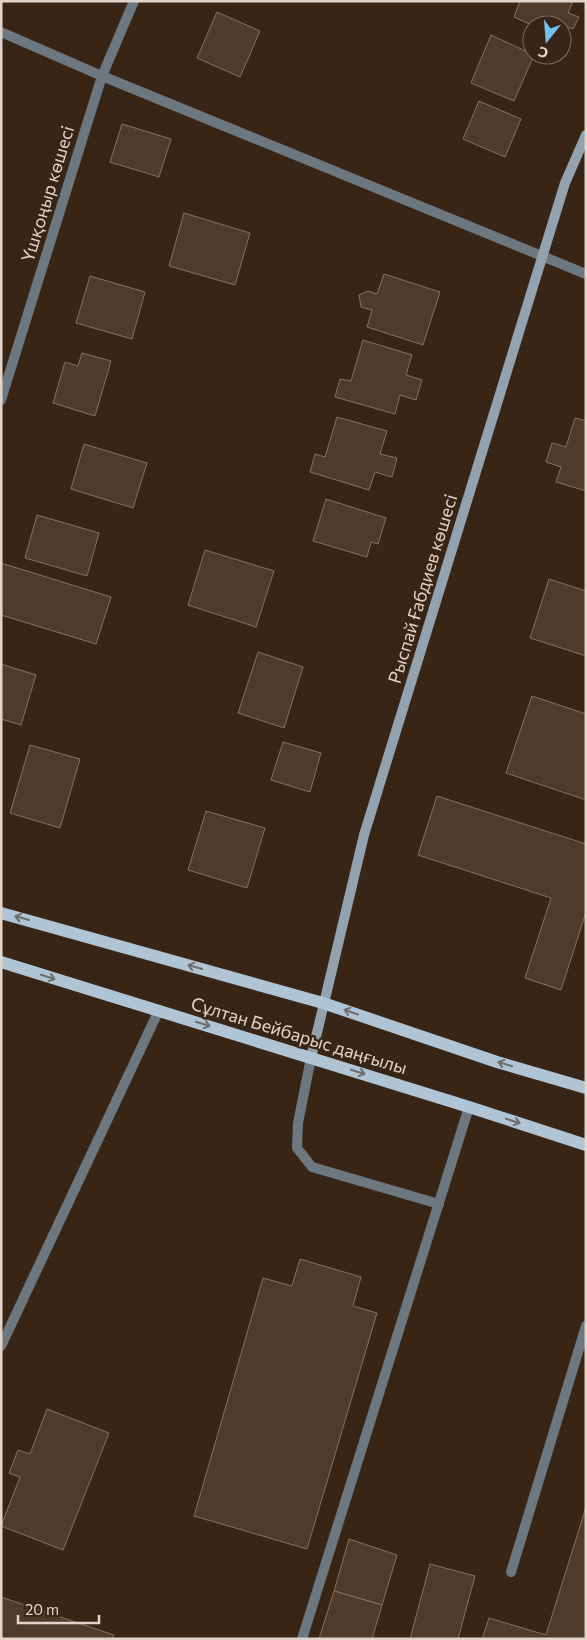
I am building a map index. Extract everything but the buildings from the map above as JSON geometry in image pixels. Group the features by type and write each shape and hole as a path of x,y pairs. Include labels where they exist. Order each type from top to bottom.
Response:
{"main road":[{"name":"Сұлтан Бейбарыс даңғылы","path":"1,912 324,1003 497,1062 586,1088"},
{"name":"Сұлтан Бейбарыс даңғылы","path":"1,962 586,1145"}],"street":[{"name":"Үшқоңыр көшесі","path":"1,400 102,76 134,1"},
{"path":"1,32 102,76 586,274"},
{"name":"Рыспай Ғабдиев көшесі","path":"311,1058 364,835 542,255 565,183 586,135"},
{"path":"1,1346 159,1010"},
{"path":"311,1058 298,1123 297,1148 312,1166 439,1204"},
{"path":"302,1639 469,1107"},
{"path":"511,1572 586,1326"}]}
